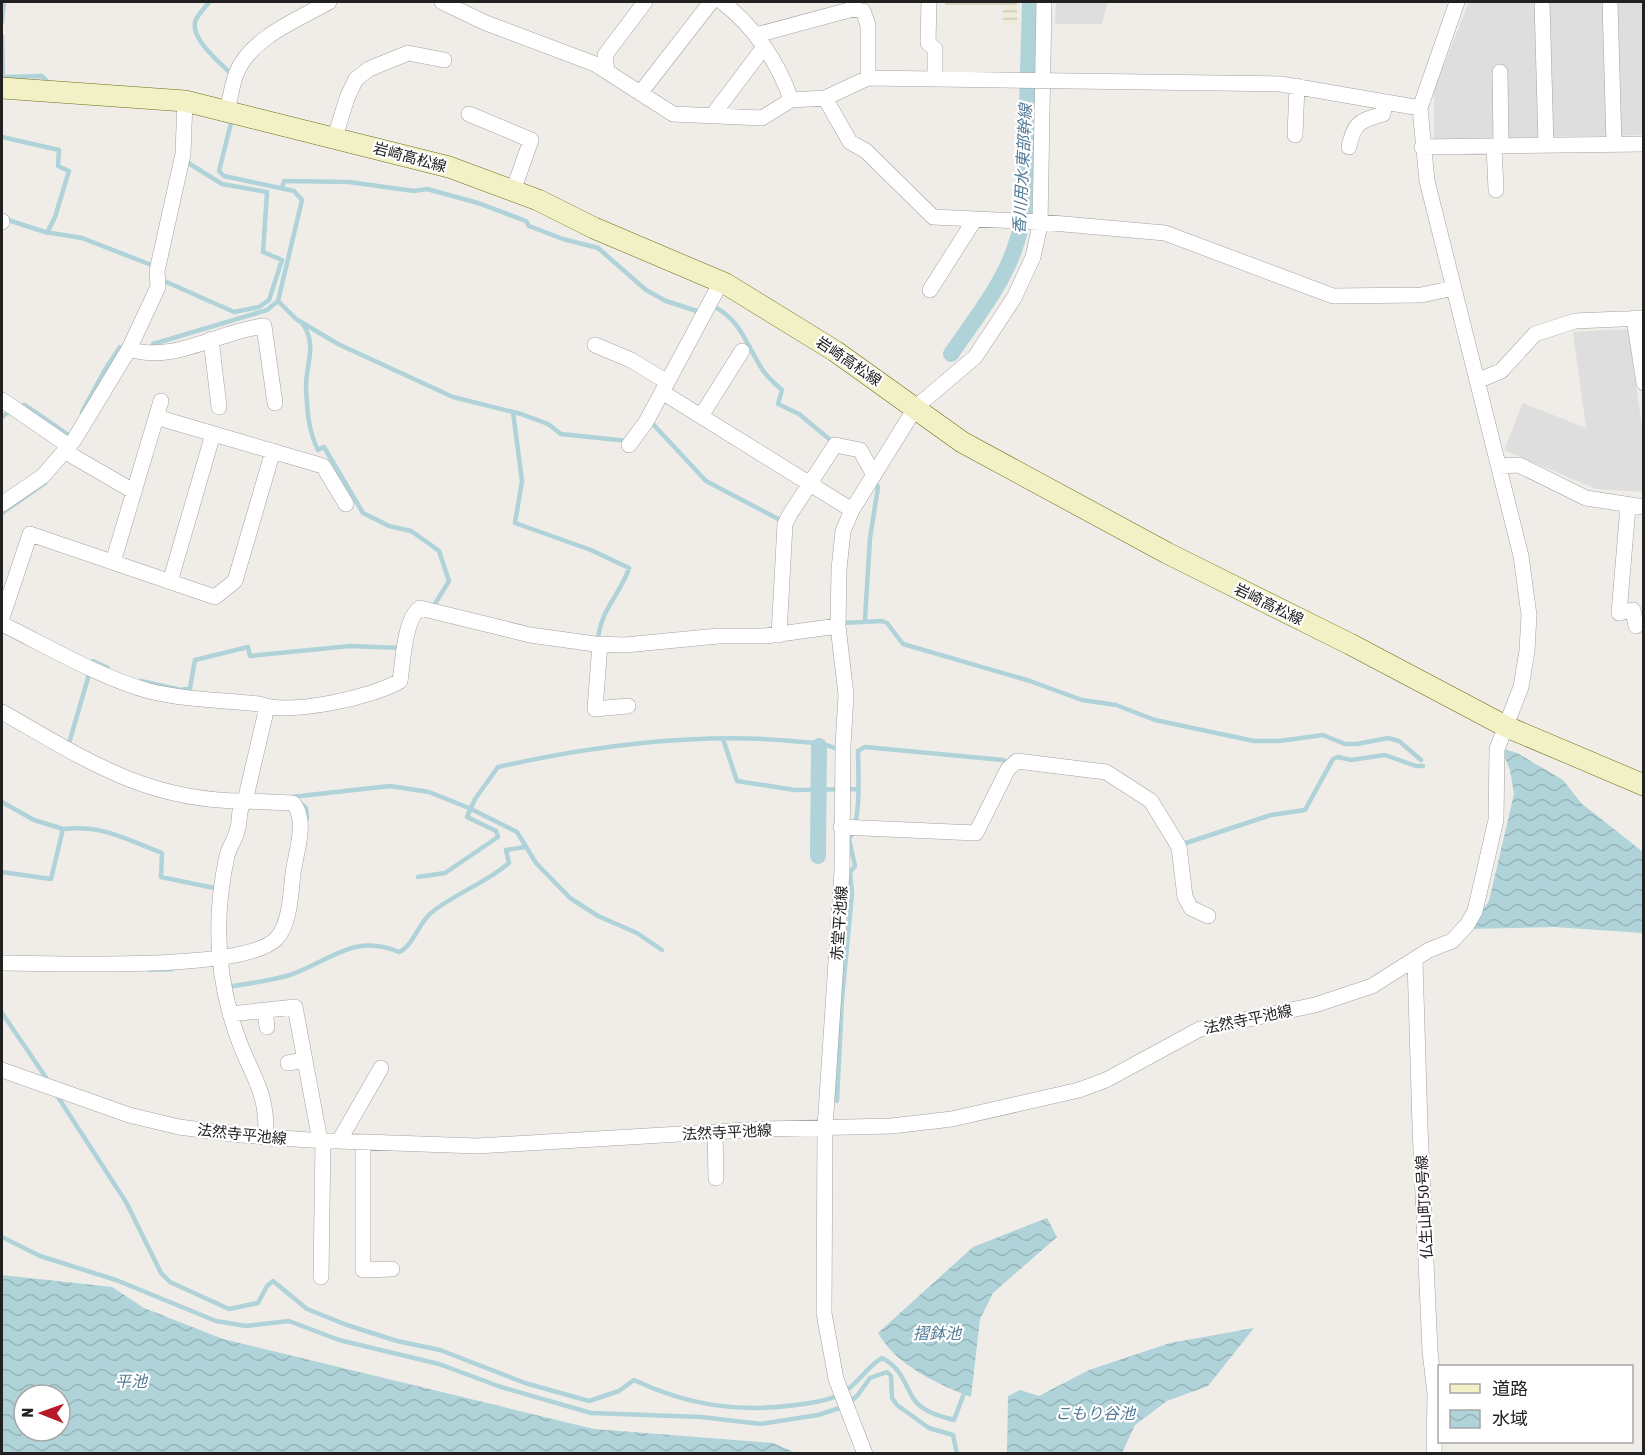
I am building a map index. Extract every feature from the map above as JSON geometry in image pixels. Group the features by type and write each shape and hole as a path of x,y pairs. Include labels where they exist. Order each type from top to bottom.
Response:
{"main road":[{"name":"岩崎高松線","path":"2,88 185,101 449,167 513,191 721,282 778,314 916,407 962,442 1167,553 1376,657 1507,727 1644,785"}],"street":[{"path":"227,111 236,74 245,58 266,38 329,2"},
{"path":"442,2 486,23 595,64 673,114 762,118 791,100 825,98 868,78 1281,84 1420,108 1457,2"},
{"path":"607,71 605,54 645,2"},
{"path":"641,92 711,2"},
{"path":"722,2 760,40 786,83 791,100"},
{"path":"929,2 928,43 935,49 935,78"},
{"name":"赤堂平池線","path":"865,1454 836,1379 824,1313 825,1128 841,912 841,827 846,695 838,626 839,569 843,531 852,510 916,407 975,357 1014,298 1033,257 1030,221 1032,79 1044,2"},
{"path":"1542,2 1546,145"},
{"path":"1610,2 1614,144"},
{"path":"712,116 760,40 853,9 863,11 868,25 868,78"},
{"path":"335,137 347,98 356,79 369,69 408,53 444,60"},
{"path":"1496,190 1500,72"},
{"path":"1295,135 1297,86"},
{"path":"825,98 850,142 866,151 933,217 1030,221 1165,233 1333,296 1420,295 1454,288"},
{"path":"2,504 43,476 67,449 129,349 158,287 158,271 183,154 185,101"},
{"path":"1348,147 1352,132 1361,121 1383,114 1385,102"},
{"name":"法然寺平池線","path":"2,1070 152,1121 212,1132 322,1141 477,1146 715,1132 891,1126 952,1119 1079,1090 1106,1080 1200,1029 1315,1005 1372,986 1429,950 1452,941 1467,926 1475,910 1496,820 1497,748 1499,738 1507,727 1521,687 1527,651 1529,615 1521,556 1427,181 1420,108"},
{"path":"469,114 531,140 513,191"},
{"path":"1422,147 1644,144"},
{"path":"930,290 975,219"},
{"path":"629,445 646,422 721,282"},
{"path":"1477,381 1501,371 1535,334 1575,321 1639,318 1644,383"},
{"path":"129,349 148,354 168,352 264,326 275,403"},
{"path":"211,339 219,407"},
{"path":"595,345 631,360 701,416 852,510"},
{"path":"701,416 742,351"},
{"path":"2,400 67,449 133,490"},
{"path":"112,562 161,401"},
{"path":"156,417 323,466 346,504"},
{"path":"170,582 213,434"},
{"path":"779,635 785,524 835,445 860,450 874,475"},
{"path":"2,618 30,534 215,597 235,581 273,451"},
{"path":"1499,466 1519,465 1586,498 1628,507 1644,507"},
{"path":"1628,507 1618,613 1633,610 1636,626"},
{"path":"2,624 105,675 149,691 185,698 267,707 310,707 378,692 397,683 401,678 403,652 408,632 414,613 420,608 530,635 600,644 718,636 779,635 838,626"},
{"path":"600,644 595,709 628,706"},
{"path":"266,1137 263,1095 240,1043 220,977 218,916 227,855 238,831 241,805 245,801 267,707"},
{"path":"2,711 131,781 187,798 293,803 300,811 301,817 291,887 283,928 278,938 247,953 220,958 160,963 2,963"},
{"path":"841,827 976,833 1008,769 1017,761 1106,772 1151,801 1179,847 1185,897 1191,908 1208,916"},
{"name":"仏生山町50号線","path":"1415,960 1430,1351 1435,1377 1434,1454"},
{"path":"231,1014 295,1007 322,1141 321,1277"},
{"path":"265,1011 267,1028"},
{"path":"288,1063 305,1060"},
{"path":"339,1142 381,1068"},
{"path":"715,1132 716,1178"},
{"path":"363,1142 370,1220 363,1270 392,1269"}],"shaded area":[{"path":"1056,2 1108,2 1102,24 1055,24"},
{"path":"1469,2 1643,2 1643,135 1434,139 1434,90"},
{"path":"1628,329 1643,434 1643,492 1596,489 1504,450 1523,403 1586,428 1573,332"}],"green space":[{"path":"945,2 1017,2 1017,25 1003,24 1003,6 945,5"}],"water":[{"path":"1501,748 1517,753 1563,780 1581,803 1643,852 1643,933 1554,927 1468,929 1489,901 1514,794 1510,770"},
{"name":"摺鉢池","path":"1047,1218 1057,1237 993,1293 980,1319 971,1397 918,1372 895,1355 878,1333 973,1247"},
{"name":"平池","path":"2,1275 112,1287 144,1308 223,1339 594,1429 773,1443 796,1453 2,1453"},
{"name":"こもり谷池","path":"1254,1328 1208,1386 1167,1401 1135,1425 1122,1453 1007,1453 1008,1396 1020,1390 1039,1396 1089,1370 1170,1343"}],"waterway":[{"path":"2,22 4,2"},
{"path":"209,2 196,19 195,29 202,44 233,76"},
{"name":"香川用水 東部幹線","path":"951,354 1006,270 1020,232 1024,211 1030,2"},
{"path":"2,36 3,82"},
{"path":"3,77 42,76 50,84"},
{"path":"153,344 267,310 278,301 302,200 294,191 224,176 219,171 232,119"},
{"path":"2,137 59,150 58,166 69,171 55,217 47,233"},
{"path":"162,280 234,312 259,307 269,300 282,260 263,252 267,192 222,184 185,161"},
{"path":"282,188 284,181 349,182 414,191 427,189 478,203 526,221 529,226 563,239 598,248 646,290 666,301 700,312"},
{"path":"5,219 45,232 82,238 154,266"},
{"path":"278,301 296,319 338,344 453,397 521,414 548,424 561,434 628,441"},
{"path":"713,306 737,325 764,372 782,390 778,404 799,414 834,443"},
{"path":"302,323 307,331 310,347 306,378 309,419 318,450 324,447 363,513 389,526 411,531 439,551 449,581 433,607"},
{"path":"82,412 120,347"},
{"path":"19,407 25,405 70,436"},
{"path":"2,417 11,410"},
{"path":"513,412 522,481 515,523 591,550 629,568 602,620 598,641"},
{"path":"651,422 706,481 784,522"},
{"path":"865,619 870,538 878,487 874,480"},
{"path":"2,513 45,483"},
{"path":"842,623 882,621 887,623 903,644 1030,681 1082,700 1116,705 1155,720 1254,741 1279,741 1323,735 1345,744 1357,744 1388,738 1399,741 1421,760"},
{"path":"141,681 181,690 190,688 195,660 248,647 250,656 350,646 401,648"},
{"path":"69,743 93,661 108,668"},
{"path":"418,877 445,873 498,837 496,831 467,817 475,799 498,767 607,747 719,738 823,744 840,751"},
{"path":"723,739 737,781 795,790 857,789"},
{"name":"香川用水 東部幹線","path":"818,856 819,746"},
{"path":"837,1101 842,999 852,894 850,872 855,866 849,839 858,809 858,751 865,747 1003,760 1009,763"},
{"path":"1180,845 1271,815 1305,810 1333,759 1338,757 1351,760 1385,755 1416,766 1423,766"},
{"path":"291,797 390,786 429,792 469,808 517,832 536,863 570,898 598,916 637,933 662,950"},
{"path":"298,801 306,808 307,819"},
{"path":"2,802 34,820 63,829"},
{"path":"2,872 51,879 63,829 91,829 114,834 162,853 161,877 219,889"},
{"path":"226,987 290,975 356,947 369,945 399,952 408,945 431,913 509,863 506,850 525,847"},
{"path":"149,970 173,969"},
{"path":"2,1013 49,1082"},
{"path":"56,1094 126,1202 161,1273 170,1282 229,1309 258,1303 267,1286 273,1281 307,1309 347,1325 397,1341 440,1350 525,1383 589,1401 619,1391 634,1380 673,1396 713,1405 753,1408 807,1403 825,1400 847,1391 882,1358 897,1370 917,1403 937,1415 954,1420 966,1388"},
{"path":"2,1237 40,1256 116,1280 216,1321 246,1326 289,1321 339,1340 439,1364 501,1387 591,1413 701,1417 761,1424 818,1415 843,1407 857,1396 870,1378 887,1372 891,1376 892,1398 897,1405 929,1428 953,1435 957,1454"}]}
